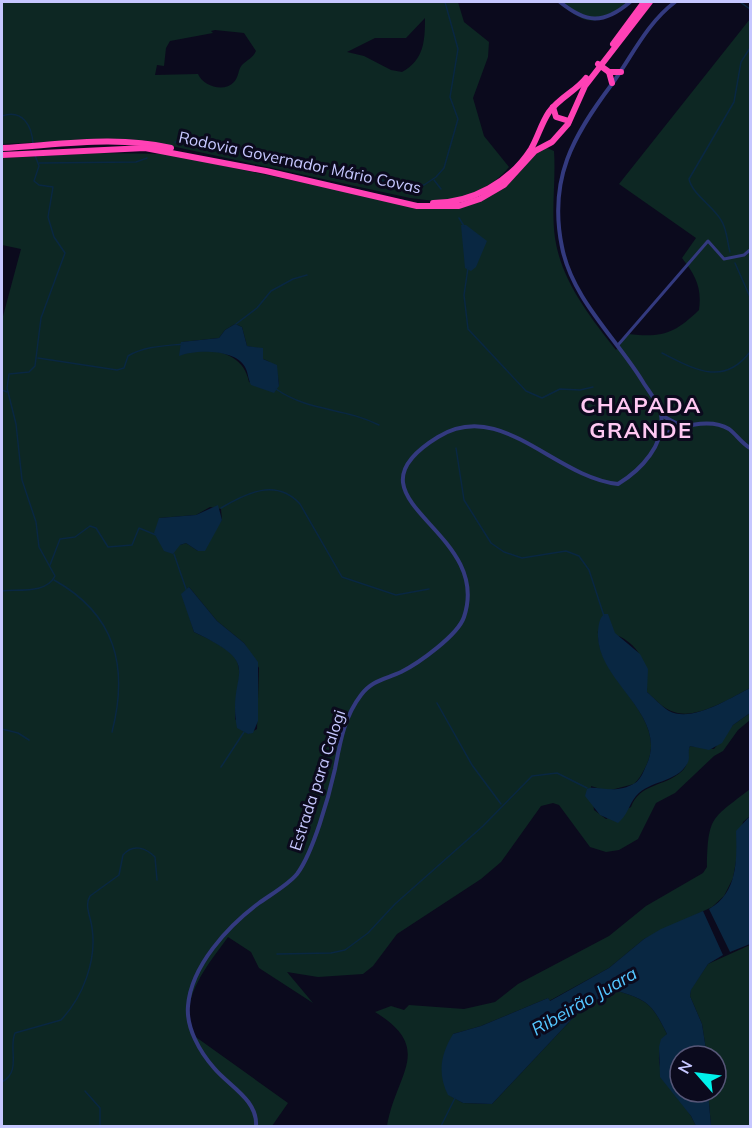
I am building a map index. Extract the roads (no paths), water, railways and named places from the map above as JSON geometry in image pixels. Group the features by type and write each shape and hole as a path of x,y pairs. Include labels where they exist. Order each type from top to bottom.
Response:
{"highway":[{"name":"Rodovia Governador Mário Covas","path":"2,148 44,153 145,148 243,166 417,206 459,206 494,192 515,174 535,151 552,142 569,122 585,86 644,2"},
{"path":"621,72 609,72 599,65 650,2"},
{"name":"Rodovia Governador Mário Covas","path":"2,155 44,145 107,141 147,142 410,200 439,203 471,197 505,177 531,148 541,124 553,107 564,95 582,83 599,65"},
{"path":"609,72 612,83"},
{"path":"553,107 556,117 569,122"}],"street":[{"path":"560,2 578,16 590,19 618,11 630,2"},
{"path":"675,2 655,19 572,142 561,178 558,208 562,248 568,268 579,290 618,345 661,415 683,427"},
{"path":"618,345 708,241 724,259 744,255 750,250"},
{"name":"Estrada para Calogi","path":"256,1126 257,1120 246,1098 214,1068 190,1029 188,1007 194,981 213,950 245,914 296,876 321,816 334,772 341,734 361,694 378,680 403,671 448,641 459,628 465,614 469,581 453,550 404,493 401,478 406,465 415,453 439,436 474,424 489,427 522,440 576,472 600,482 618,484 647,461 658,438 661,415"},
{"path":"658,438 683,427 717,424 728,428 742,444 750,448"}],"water":[{"path":"461,225 466,225 487,241 476,267 471,271 465,268"},
{"path":"235,324 242,327 247,346 263,348 263,359 277,365 279,386 274,393 251,385 245,367 233,357 215,352 195,352 179,356 181,342 219,338 225,330"},
{"path":"218,505 222,520 205,551 198,551 186,543 180,545 173,554 164,551 154,533 159,518 196,515"},
{"path":"189,587 217,621 244,643 258,662 258,721 253,733 248,734 237,728 235,709 239,671 237,662 217,644 194,632 181,594"},
{"path":"604,614 608,614 615,633 640,654 648,669 647,692 669,711 678,714 699,712 750,688 750,713 733,725 722,743 709,750 690,746 688,762 682,770 642,791 618,823 600,815 585,796 587,789 620,789 635,783 643,772 651,749 649,731 641,715 608,666 600,649 598,631"},
{"path":"750,816 750,944 730,952 709,909 719,902 731,885 736,864 736,831"},
{"path":"703,911 723,955 708,964 691,990 690,996 702,1024 705,1044 668,1044 668,1087 660,1077 659,1047 661,1039 667,1034 648,1005 618,991 586,1004 492,1104 463,1103 448,1095 442,1079 442,1064 443,1056 453,1034 481,1026 548,998 550,1001 609,968 644,939"},
{"path":"681,1104 709,1104 711,1126 696,1126"}],"waterway":[{"path":"175,142 219,145 287,155 370,179 407,185 424,185 444,168 458,119 450,97 458,49 445,2"},
{"path":"740,2 750,9"},
{"path":"730,252 723,224 694,190 689,179 734,102 741,62 750,48"},
{"path":"2,116 9,114 21,117 31,131 33,144"},
{"path":"2,591 39,588 51,582 55,576 39,547 36,522 22,480 16,424 7,388 9,374 29,372 35,366 41,318 65,253 54,237 48,217 53,187 39,185 34,181 39,166 35,155"},
{"path":"39,163 136,162 147,158"},
{"path":"434,180 441,189"},
{"path":"459,218 464,226"},
{"path":"735,263 750,297"},
{"path":"468,268 464,295 468,329 526,391 542,398 560,389 580,390 593,387"},
{"path":"236,324 257,308 271,291 293,279 307,275"},
{"path":"38,358 117,370 124,368 128,356 141,350 183,344"},
{"path":"662,353 685,365 708,372 719,372 740,363 750,352"},
{"path":"276,389 301,402 366,419 379,425"},
{"path":"2,390 7,392"},
{"path":"456,448 464,500 491,543 504,552 522,558 566,551 579,556 589,570 604,616"},
{"path":"221,508 251,493 271,490 281,492 291,496 300,504 342,577 396,595 429,589"},
{"path":"50,565 60,539 75,537 90,526 96,528 108,547 132,545 139,528 156,535"},
{"path":"174,554 186,589"},
{"path":"54,580 75,594 91,609 104,626 112,644 119,685 112,732"},
{"path":"437,703 472,765 501,804"},
{"path":"2,729 18,733 29,740"},
{"path":"221,767 244,732"},
{"path":"277,954 331,953 345,950 368,933 395,904 483,826 532,776 557,773 587,788"},
{"path":"2,1082 8,1077 13,1066 15,1033 61,1020 82,989 92,953 92,928 88,908 90,896 119,875 123,855 135,848 144,849 155,857 157,880"},
{"path":"85,1091 100,1108 100,1126"},
{"name":"Ribeirão Juara","path":"441,1126 455,1098"}],"district":[{"name":"CHAPADA GRANDE","path":"641,418"}]}
